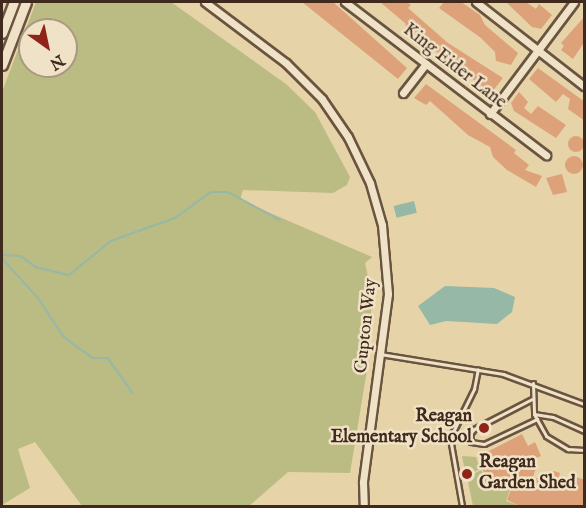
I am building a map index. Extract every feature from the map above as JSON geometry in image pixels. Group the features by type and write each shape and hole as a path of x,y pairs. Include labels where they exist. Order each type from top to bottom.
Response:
{"main road":[{"path":"2,33 14,2"},
{"path":"2,65 26,2"}],"street":[{"name":"Gupton Way","path":"205,2 305,81 336,118 360,160 377,204 387,260 388,294 363,482 364,507"},
{"name":"King Eider Lane","path":"345,2 546,155"},
{"path":"476,2 585,86"},
{"path":"490,114 574,2"},
{"path":"403,93 426,64"}],"lane":[{"path":"380,354 478,369 533,383 585,404"},
{"path":"462,507 450,438 474,389 478,369"},
{"path":"533,383 532,399 536,416 546,436 560,445 585,450"},
{"path":"532,399 474,429 470,434 471,442 484,444 536,416 553,417 585,431"}],"green space":[{"path":"36,2 171,2 286,84 315,112 350,177 347,185 333,193 243,190 240,200 372,257 365,263 372,295 368,364 350,473 288,472 249,506 82,506 35,442 18,449 30,488 2,505 2,92 18,50 18,78 78,78 78,18 30,18"},
{"path":"462,456 476,457 480,469 466,476"},
{"path":"481,470 488,483 500,479 498,484 510,489 506,501 520,506 473,506 467,477"}],"shaded area":[{"path":"414,201 417,213 397,218 394,206"},
{"path":"445,286 494,288 515,297 512,312 497,324 446,321 430,325 418,306"}],"building":[{"path":"302,2 333,2 407,68 398,79"},
{"path":"380,2 407,2 411,5 408,8 448,43 503,78 492,92 486,89 407,30 405,23"},
{"path":"444,2 461,2 480,15 485,25 518,53 511,65 496,61 495,52 481,38 439,8"},
{"path":"506,2 526,2 536,9 539,4 552,15 541,29 532,27"},
{"path":"585,16 585,41 573,59 561,50 564,46 561,43"},
{"path":"538,68 585,102 585,121 568,109 570,99 563,94 556,102 529,79"},
{"path":"426,84 516,150 514,153 529,165 525,170 542,176 536,187 507,170 493,157 490,147 468,135 430,101 426,105 414,98"},
{"path":"519,92 528,102 524,108 531,114 538,106 566,125 556,138 514,111 511,103"},
{"path":"573,136 579,136 584,144 582,150 573,152 568,147 568,141"},
{"path":"570,156 578,156 583,161 581,172 570,174 565,169 565,161"},
{"path":"562,174 567,192 553,195 546,178"},
{"path":"522,434 528,446 535,442 541,456 528,462 537,465 532,480 554,471 560,473 558,480 573,485 576,477 585,480 585,507 522,507 507,500 511,489 499,484 502,476 489,482 482,469 485,467 483,454"}],"waterway":[{"path":"2,255 21,256 36,267 69,275 111,241 175,218 211,192 228,192 280,220"},
{"path":"2,258 39,299 64,337 93,358 108,358 133,393"}],"place":[{"name":"Reagan Elementary School","path":"484,428"},
{"name":"Reagan Garden Shed","path":"467,474"}]}
